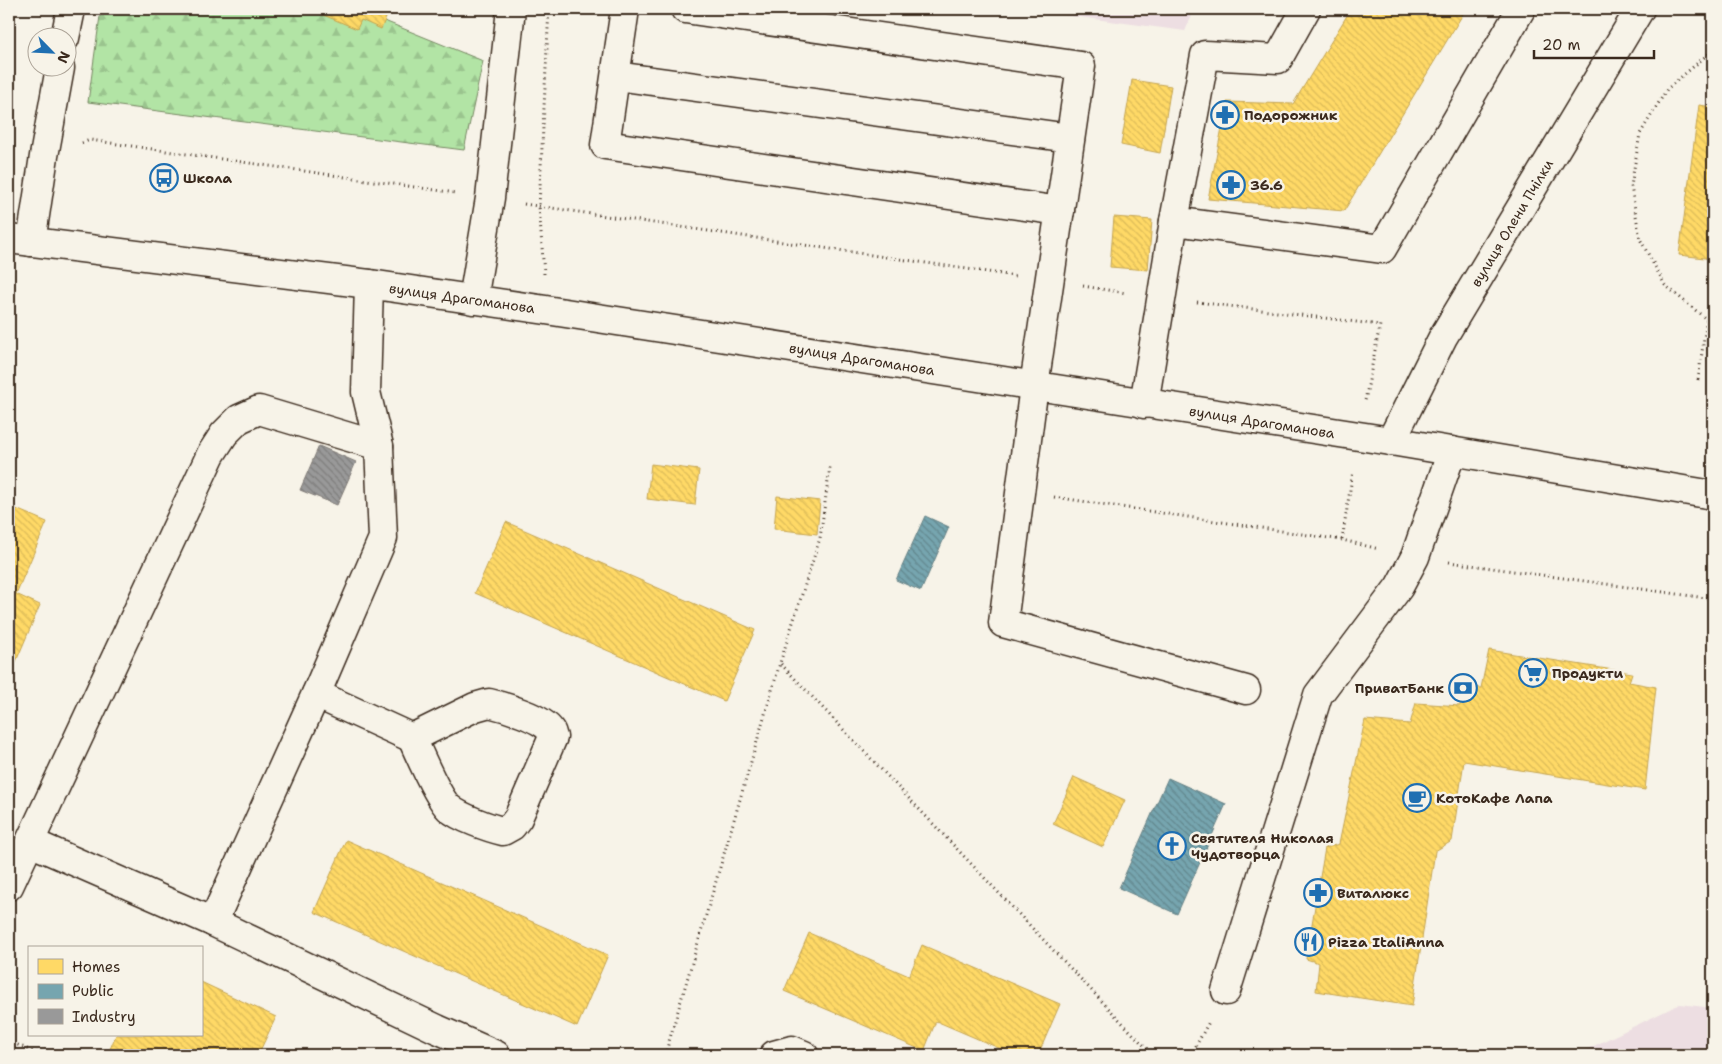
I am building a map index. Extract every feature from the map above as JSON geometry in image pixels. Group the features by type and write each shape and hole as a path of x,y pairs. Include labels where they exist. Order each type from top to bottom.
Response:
{"street":[{"path":"67,28 71,9"},
{"path":"473,300 490,198 511,9"},
{"path":"626,9 605,145 1060,211"},
{"path":"685,9 1081,66 1034,386 1003,623 1246,690"},
{"path":"1144,404 1174,221 1205,55 1278,59 1306,9"},
{"path":"1174,221 1382,250 1522,9"},
{"name":"вулиця Олени Пчілки","path":"1391,441 1444,337 1640,9"},
{"path":"616,76 1070,138"},
{"path":"20,240 44,156 58,78"},
{"name":"вулиця Драгоманова","path":"20,240 368,284 546,310 1391,441 1713,495"},
{"path":"213,922 316,694 383,538 379,446 366,392 368,284"},
{"path":"9,886 211,454 224,434 239,419 258,410 379,446"},
{"path":"1226,991 1318,695 1399,587 1415,557 1452,451"},
{"path":"316,694 412,738 441,798 449,808 490,828 503,831 512,826 518,818 553,737 550,728 537,720 503,706 489,703 475,707 412,738"},
{"path":"30,842 213,922 437,1029 496,1055"},
{"path":"774,1055 792,1050 804,1055"}],"path":[{"path":"546,310 539,206 549,9"},
{"path":"1713,52 1667,89 1640,134 1631,186 1640,238 1665,285 1707,320 1713,322"},
{"path":"44,156 90,140 1023,278"},
{"path":"1698,380 1712,282"},
{"path":"1082,286 1161,298 1380,325 1358,437 1342,540"},
{"path":"665,1055 780,664 820,538 830,466"},
{"path":"1049,497 1342,540 1415,557 1713,599"},
{"path":"780,664 1154,1055"},
{"path":"12,1043 41,1055"}],"shaded area":[{"path":"1019,9 1195,9 1185,31"},
{"path":"1680,1004 1713,1008 1713,1055 1575,1055"}],"green space":[{"path":"101,9 355,9 483,61 464,150 88,102"}],"building: Homes":[{"path":"309,9 390,9 381,29 361,20 357,29"},
{"path":"1351,9 1466,9 1344,211 1208,199 1227,102 1293,104"},
{"path":"1132,80 1171,86 1160,153 1121,145"},
{"path":"1699,105 1713,107 1713,259 1679,255"},
{"path":"1114,217 1152,220 1148,270 1110,267"},
{"path":"651,464 699,470 695,505 647,499"},
{"path":"777,496 820,501 817,534 774,529"},
{"path":"9,506 47,522 16,594 40,605 9,678"},
{"path":"506,522 755,630 724,701 475,593"},
{"path":"1489,650 1632,673 1629,682 1656,687 1645,790 1464,761 1452,841 1435,851 1412,1006 1316,991 1319,963 1306,959 1325,848 1339,844 1365,720 1410,724 1416,703 1460,706 1462,687 1481,688"},
{"path":"1074,777 1125,800 1103,847 1053,824"},
{"path":"346,840 608,955 577,1027 314,912"},
{"path":"809,933 909,976 922,945 1060,1004 1038,1055 1015,1055 936,1021 924,1051 784,991"},
{"path":"202,982 276,1017 258,1055 124,1055 110,1049 116,1036 202,1036"}],"building: Public":[{"path":"925,516 949,527 921,591 896,580"},
{"name":"Святителя Николая Чудотворца","path":"1168,778 1226,804 1177,914 1119,888"}],"building: Industry":[{"path":"319,446 356,462 337,505 300,490"}],"place":[{"name":"Подорожник","path":"1225,115"},
{"name":"Школа","path":"164,178"},
{"name":"36.6","path":"1231,185"},
{"name":"Продукти","path":"1533,673"},
{"name":"ПриватБанк","path":"1463,688"},
{"name":"КотоКафе Лапа","path":"1417,798"},
{"name":"Святителя Николая Чудотворца","path":"1172,846"},
{"name":"Виталюкс","path":"1318,893"},
{"name":"Pizza ItaliAnna","path":"1309,942"}]}
